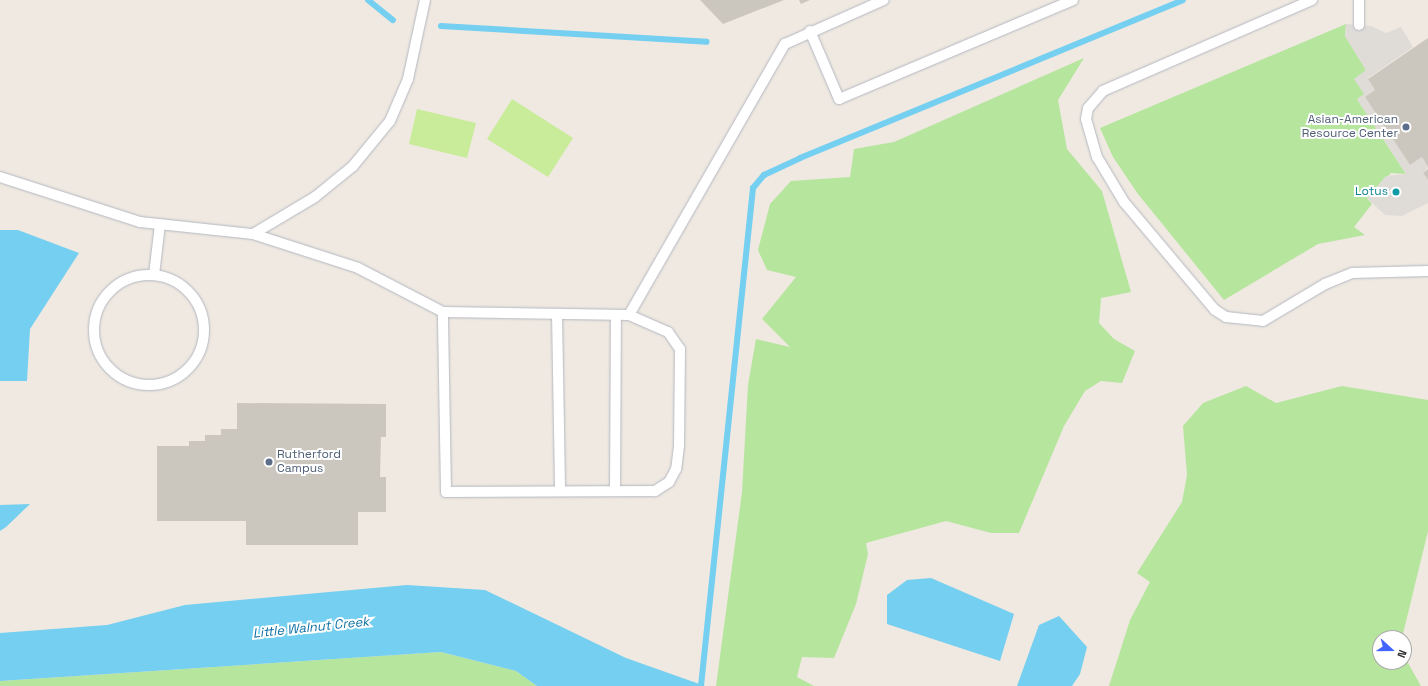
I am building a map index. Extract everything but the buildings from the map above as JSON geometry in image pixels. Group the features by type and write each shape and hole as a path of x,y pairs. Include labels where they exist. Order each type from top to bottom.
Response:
{"lane":[{"path":"253,234 315,197 354,166 390,121 408,79 425,0"},
{"path":"629,316 784,44 810,31 884,0"},
{"path":"810,31 839,100 1073,0"},
{"path":"1312,0 1103,91 1088,108 1086,119 1097,157 1124,202 1215,310 1226,317 1263,321 1325,284 1352,273 1428,271"},
{"path":"1359,0 1359,25"},
{"path":"0,176 140,222 253,234 358,268 443,312 629,316 668,332 680,349 679,446 676,469 669,482 655,491 446,492 443,312"},
{"path":"154,275 160,224"},
{"path":"154,275 172,280 194,299 203,321 203,339 198,356 187,370 154,385 136,384 119,377 106,365 97,349 94,330 97,312 106,296 119,284 136,277 154,275"},
{"path":"557,314 560,491"},
{"path":"615,491 616,315"}],"green space":[{"path":"1346,24 1345,36 1366,70 1364,95 1357,99 1406,174 1391,173 1367,198 1372,204 1354,227 1365,235 1318,244 1224,300 1138,194 1113,157 1100,128"},
{"path":"1084,58 1058,100 1067,149 1102,191 1131,292 1101,298 1099,323 1114,339 1135,351 1122,383 1101,381 1085,391 1064,426 1019,533 991,533 946,521 866,543 868,554 856,604 834,658 802,657 797,677 814,686 716,686 742,492 748,385 756,339 790,347 762,319 796,277 767,270 758,250 770,204 791,181 850,177 854,149 894,142"},
{"path":"512,99 573,138 548,177 487,139"},
{"path":"417,109 476,123 467,158 409,144"},
{"path":"1246,386 1276,403 1342,386 1428,400 1428,531 1404,630 1372,630 1372,670 1412,670 1421,686 1109,686 1130,620 1150,582 1137,573 1182,502 1187,475 1183,426 1203,403"},
{"path":"441,652 516,671 537,686 0,686 0,681"}],"shaded area":[{"path":"1346,24 1371,26 1386,33 1401,27 1413,47 1368,78 1375,90 1365,97 1410,165 1422,157 1428,167 1423,173 1428,180 1428,203 1402,216 1385,215 1367,198 1386,176 1406,174 1357,99 1364,94 1354,79 1366,70 1345,36"}],"water":[{"path":"0,230 18,230 79,253 30,329 27,381 0,381"},
{"path":"30,504 6,527 0,531 0,505"},
{"path":"931,578 1014,614 1000,661 887,624 887,595 907,580"},
{"name":"Little Walnut Creek","path":"407,585 485,590 626,658 705,686 537,686 516,671 441,652 0,681 0,633 107,625 185,605"},
{"path":"1059,616 1087,647 1080,674 1072,686 1017,686 1039,625"}],"waterway":[{"path":"368,0 393,20"},
{"path":"701,686 753,188 764,175 800,158 1183,0"},
{"path":"441,26 707,42"}],"place":[{"name":"Asian-American Resource Center","path":"1406,127"},
{"name":"Lotus","path":"1396,192"},
{"name":"Rutherford Campus","path":"269,462"}]}
